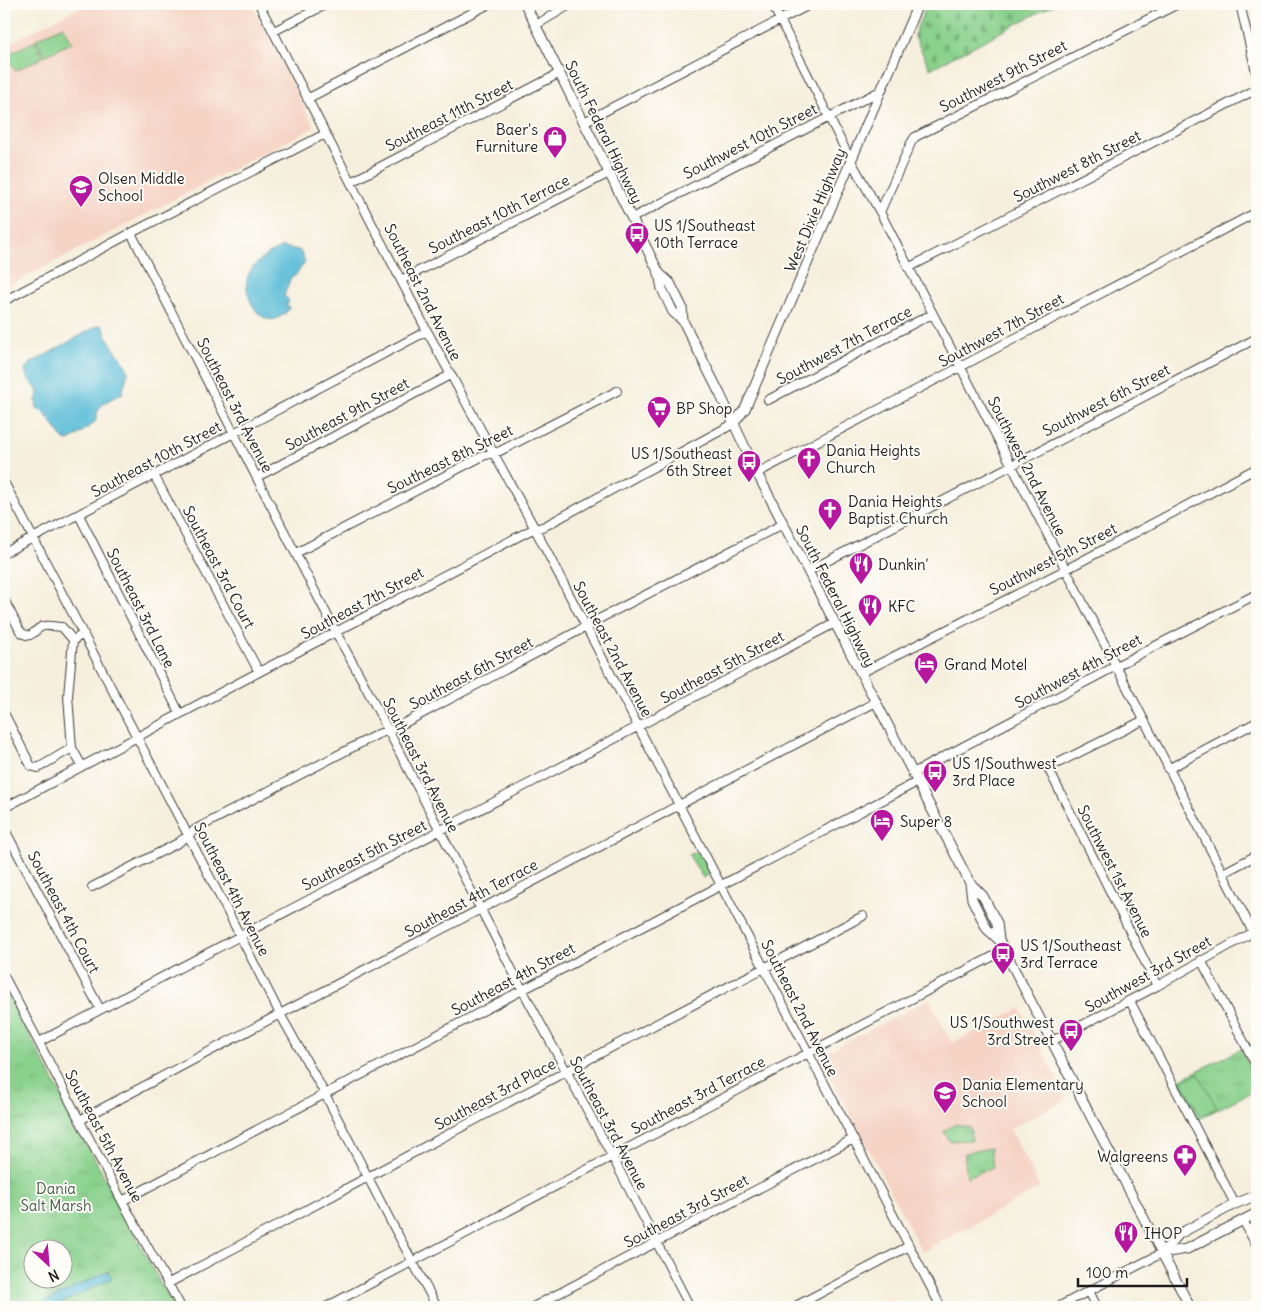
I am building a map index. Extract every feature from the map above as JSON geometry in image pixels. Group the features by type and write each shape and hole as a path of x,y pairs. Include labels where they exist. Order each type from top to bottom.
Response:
{"main road":[{"name":"South Federal Highway","path":"525,4 659,273 670,283 682,307 683,321 757,473 970,883 972,899 988,929 1000,940 1190,1307"},
{"name":"West Dixie Highway","path":"734,424 745,409 918,4"},
{"path":"1162,1252 1179,1234 1235,1204 1257,1195"},
{"path":"1162,1252 1187,1249 1257,1213"}],"street":[{"name":"Southeast 2nd Avenue","path":"259,4 427,331 535,529 639,726 941,1307"},
{"path":"274,31 327,4"},
{"path":"307,99 490,4"},
{"path":"536,25 570,4"},
{"name":"Southwest 2nd Avenue","path":"772,4 851,161 880,212 1168,768 1255,931 1257,940"},
{"path":"584,122 811,4"},
{"name":"Southwest 9th Street","path":"880,212 910,144 915,137 1178,4"},
{"path":"1240,4 1257,76"},
{"name":"Southeast 11th Street","path":"351,182 560,73"},
{"name":"Southwest 8th Street","path":"908,268 1257,89"},
{"name":"Southwest 10th Street","path":"632,218 882,90"},
{"path":"4,301 131,233 325,134"},
{"name":"Southeast 10th Terrace","path":"401,280 609,173"},
{"name":"Southwest 7th Street","path":"757,473 1257,212"},
{"name":"Southeast 3rd Avenue","path":"131,233 336,632 690,1307"},
{"name":"Southwest 7th Terrace","path":"769,400 933,315"},
{"name":"Southeast 10th Street","path":"4,553 427,331"},
{"name":"Southwest 6th Street","path":"808,571 1257,338"},
{"name":"Southeast 9th Street","path":"257,477 450,374"},
{"name":"Southeast 8th Street","path":"296,553 483,456 500,451 617,390"},
{"name":"Southeast 7th Street","path":"4,808 259,672 535,529 545,526 734,424"},
{"name":"Southwest 5th Street","path":"860,673 1065,570 1257,468"},
{"name":"Southeast 3rd Court","path":"154,475 259,672"},
{"name":"Southeast 4th Avenue","path":"4,482 280,1014 437,1307"},
{"name":"Southeast 3rd Lane","path":"79,515 180,714"},
{"name":"Southeast 6th Street","path":"92,887 178,843 196,830 352,747 395,728 783,524"},
{"name":"Southwest 4th Street","path":"913,773 1257,594"},
{"path":"4,599 7,613 24,634 30,635 41,626 62,627 72,640 68,696 72,748 82,766"},
{"name":"Southeast 5th Street","path":"39,1042 240,934 835,623"},
{"path":"72,640 84,634"},
{"name":"Southeast 4th Terrace","path":"80,1120 876,702"},
{"path":"4,713 31,766 38,768 72,748"},
{"name":"Southwest 1st Avenue","path":"1144,720 1048,768 1157,986"},
{"path":"1168,768 1257,722"},
{"name":"Southeast 4th Street","path":"122,1201 917,782"},
{"name":"Southeast 4th Court","path":"4,828 100,1009"},
{"path":"1223,873 1257,855"},
{"name":"Southeast 3rd Place","path":"167,1284 566,1071 765,969 863,916"},
{"name":"Southwest 3rd Street","path":"1052,1041 1130,1001 1255,931"},
{"name":"Southeast 3rd Terrace","path":"326,1307 1005,950"},
{"path":"1201,960 1257,1067"},
{"name":"Southeast 5th Avenue","path":"4,976 122,1201 181,1307"},
{"path":"1130,1001 1235,1204"},
{"name":"Southeast 3rd Street","path":"533,1307 853,1139"},
{"path":"1243,1220 1257,1247"},
{"path":"794,1307 909,1246"},
{"path":"1058,1307 1162,1252"},
{"path":"1089,1291 1097,1307"}],"shaded area":[{"name":"Olsen Middle School","path":"85,4 252,4 314,127 4,288 4,46"},
{"name":"Dania Elementary School","path":"929,999 952,1043 1020,1008 1067,1099 1010,1129 1040,1188 922,1252 820,1056"}],"green space":[{"path":"927,4 1055,4 930,69 914,35"},
{"path":"63,26 72,42 45,56 36,39"},
{"path":"35,41 43,57 15,71 7,55"},
{"path":"700,850 712,873 703,878 689,855"},
{"name":"Dania Salt Marsh","path":"4,987 162,1286 175,1307 4,1307"},
{"path":"1241,1049 1257,1081 1257,1089 1197,1120 1177,1081"},
{"path":"1198,1073 1217,1108 1201,1116 1182,1082"},
{"path":"956,1124 969,1127 973,1140 949,1141 944,1131"},
{"path":"990,1148 993,1167 967,1177 964,1153"}],"water":[{"path":"283,247 299,250 304,259 304,264 295,276 291,277 284,296 289,300 287,311 274,320 266,319 254,308 250,300 247,291 248,276 258,262"},
{"path":"99,325 104,327 106,335 128,372 122,394 101,406 92,425 69,441 64,440 45,414 37,408 38,394 36,388 27,377 25,369 31,363"},
{"path":"108,1271 112,1278 54,1307 35,1307"}],"place":[{"name":"Baer's Furniture","path":"555,159"},
{"name":"Olsen Middle School","path":"81,208"},
{"name":"US 1/Southeast 10th Terrace","path":"637,255"},
{"name":"BP Shop","path":"659,429"},
{"name":"Dania Heights Church","path":"809,480"},
{"name":"US 1/Southeast 6th Street","path":"749,483"},
{"name":"Dania Heights Baptist Church","path":"830,531"},
{"name":"Dunkin'","path":"861,585"},
{"name":"KFC","path":"870,627"},
{"name":"Grand Motel","path":"926,685"},
{"name":"US 1/Southwest 3rd Place","path":"935,793"},
{"name":"Super 8","path":"882,842"},
{"name":"US 1/Southeast 3rd Terrace","path":"1003,975"},
{"name":"US 1/Southwest 3rd Street","path":"1071,1052"},
{"name":"Dania Elementary School","path":"945,1114"},
{"name":"Walgreens","path":"1185,1177"},
{"name":"IHOP","path":"1126,1254"}]}
